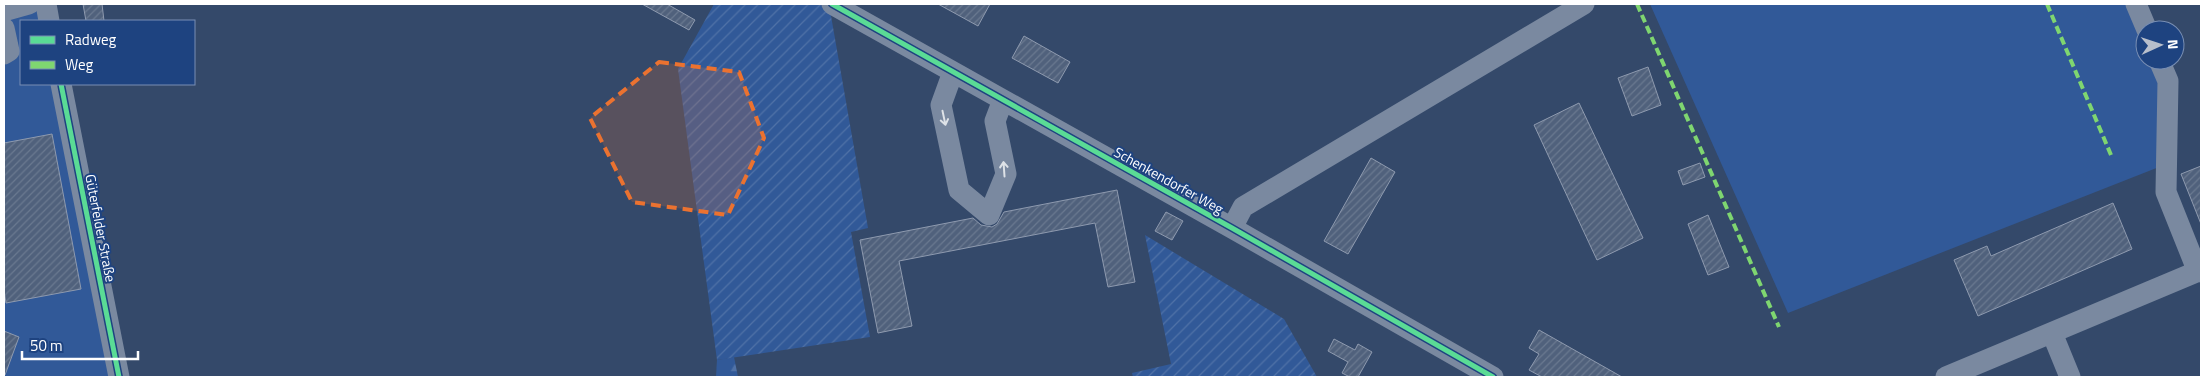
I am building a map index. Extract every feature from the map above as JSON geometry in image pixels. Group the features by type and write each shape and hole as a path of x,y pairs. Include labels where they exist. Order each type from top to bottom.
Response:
{"street":[{"path":"4,11 29,4"},
{"path":"46,4 49,20"},
{"name":"Schenkendorfer Weg","path":"832,4 1493,377"},
{"path":"1232,228 1242,207 1584,4"},
{"path":"2136,4 2143,20"},
{"path":"4,28 9,51 4,54"},
{"path":"1946,377 2200,271 2166,192 2168,81 2163,70"},
{"path":"953,72 941,105 959,190 989,215 1006,174 995,121 1003,100"},
{"name":"Güterfelder Straße","path":"61,85 119,377"},
{"path":"2052,333 2070,377"}],"highlighted area":[{"path":"659,62 739,72 764,138 728,215 632,202 590,118"}],"green space":[{"path":"4,4 45,4 48,20 20,20 20,85 59,85 115,377 4,377"},
{"path":"714,4 819,4 830,10 868,228 851,232 870,337 717,360 678,69"},
{"path":"1650,4 2126,4 2135,24 2135,70 2154,70 2162,87 2159,167 1788,313"},
{"path":"1145,235 1284,319 1317,377 1133,377 1132,373 1171,364"},
{"path":"734,357 738,377 716,377 717,360"}],"building":[{"path":"83,4 102,4 104,20 86,20"},
{"path":"642,4 667,4 695,20 689,30"},
{"path":"938,4 990,4 978,26"},
{"path":"1024,36 1070,62 1058,83 1012,58"},
{"path":"1648,67 1661,105 1632,116 1618,78"},
{"path":"1579,103 1643,238 1597,260 1534,125"},
{"path":"52,134 81,289 6,303 4,290 4,143"},
{"path":"1371,158 1395,172 1348,254 1324,241"},
{"path":"1700,163 1705,177 1683,185 1678,171"},
{"path":"2201,166 2201,224 2181,174"},
{"path":"1117,190 1135,282 1108,287 1095,223 899,261 912,326 878,333 860,240 973,218 981,225 992,227 997,224 1004,212"},
{"path":"2113,203 2132,249 1978,316 1954,260 1987,246 1991,256"},
{"path":"1166,212 1183,221 1172,240 1155,231"},
{"path":"1708,215 1729,267 1708,275 1688,224"},
{"path":"1539,330 1622,377 1542,377 1529,370 1539,354 1529,348"},
{"path":"4,331 19,337 5,375 4,374"},
{"path":"1334,339 1355,350 1358,344 1372,352 1358,377 1350,377 1342,373 1348,362 1328,351"}],"marked path":[{"path":"1637,4 1779,327"},
{"path":"2047,4 2111,155"}],"cycle path":[{"path":"832,4 1493,377"},
{"path":"61,85 119,377"}]}
